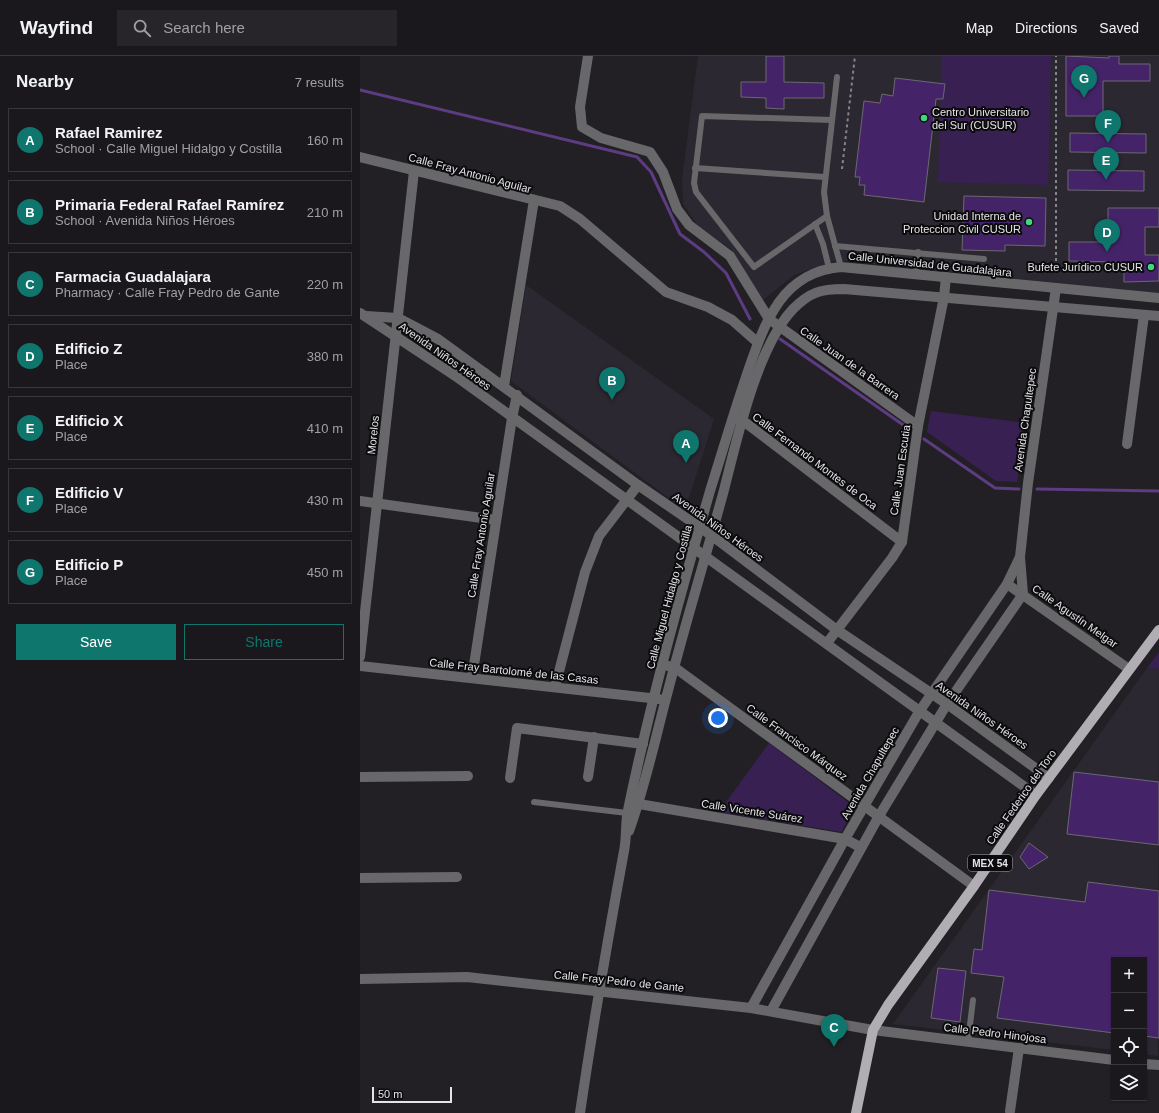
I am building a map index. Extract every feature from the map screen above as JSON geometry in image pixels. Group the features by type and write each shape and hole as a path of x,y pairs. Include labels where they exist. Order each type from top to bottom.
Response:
{"main road":[{"name":"Calle Federico del Toro","path":"856,1113 873,1030 888,1005 974,886 1036,795 1159,630"}],"street":[{"name":"Calle Juan de la Barrera","path":"588,56 580,107 582,127 601,138 650,152 663,172 677,209 689,225 730,256 769,319 779,328 918,426"},
{"name":"Calle Fray Antonio Aguilar","path":"360,157 534,200 504,386"},
{"name":"Morelos","path":"360,657 414,171"},
{"path":"534,200 560,206 580,219 666,292 708,307 732,320 758,342"},
{"name":"Calle Universidad de Guadalajara","path":"769,319 781,300 799,282 812,273 829,268 841,267 1159,298"},
{"name":"Calle Juan Escutia","path":"827,643 892,558 902,542 918,426 944,297 946,277"},
{"name":"Avenida Chapultepec","path":"1023,594 1020,557 1028,482 1056,288"},
{"path":"779,328 792,310 808,296 823,289 844,289 944,297 1159,316"},
{"path":"1127,444 1144,314"},
{"name":"Avenida Niños Héroes","path":"363,315 398,318 438,339 517,395 638,485 711,535 837,630 947,704 1049,778"},
{"name":"Avenida Niños Héroes","path":"363,315 454,375 512,418 706,555 919,712 1036,795"},
{"name":"Calle Miguel Hidalgo y Costilla","path":"580,1113 598,991 626,840 627,813 643,744 693,547 732,417 758,342 769,319"},
{"name":"Calle Miguel Hidalgo y Costilla","path":"626,840 639,804 665,699 706,555 742,420 765,353 779,328"},
{"path":"454,375 485,372"},
{"name":"Calle Fray Antonio Aguilar","path":"472,678 512,418 517,395"},
{"name":"Calle Fernando Montes de Oca","path":"732,417 742,420 902,542"},
{"path":"555,687 585,572 599,536 638,485"},
{"path":"360,500 496,520"},
{"name":"Avenida Chapultepec","path":"750,1008 845,839 919,712 1007,584 1020,557"},
{"name":"Calle Agustín Melgar","path":"1007,584 1130,669"},
{"path":"771,1011 860,847 947,704 1023,594"},
{"name":"Calle Francisco Márquez","path":"663,664 674,667 974,886"},
{"name":"Calle Fray Bartolomé de las Casas","path":"360,666 665,699"},
{"path":"510,778 517,728 643,744"},
{"path":"588,778 594,737"},
{"path":"360,777 468,776"},
{"path":"627,813 639,804"},
{"name":"Calle Vicente Suárez","path":"639,804 845,839 860,847"},
{"path":"360,878 457,877"},
{"name":"Calle Fray Pedro de Gante","path":"360,980 467,977 750,1008 873,1030"},
{"name":"Calle Pedro Hinojosa","path":"873,1030 1111,1060"},
{"path":"1010,1111 1019,1048"},
{"path":"1147,1064 1159,1066"}],"lane":[{"path":"837,77 824,192 827,216 841,267"},
{"path":"827,216 754,267 696,192 694,183 702,116 832,120"},
{"path":"695,168 825,177"},
{"path":"815,224 823,244 829,268"},
{"path":"835,246 918,252 984,260"},
{"path":"916,274 918,252"},
{"path":"534,802 627,813"},
{"path":"968,1041 973,1000"}],"path":[{"path":"842,169 855,56"},
{"path":"1056,56 1056,261"}],"shaded area":[{"name":"Centro Universitario del Sur (CUSUR)","path":"698,56 1159,56 1159,294 838,260 794,275 762,301 731,249 698,226 683,204 682,180"},
{"path":"942,56 1051,56 1048,185 938,182"},
{"path":"526,285 714,419 685,510 511,381"},
{"path":"931,411 1025,423 1017,482 996,481 927,432"},
{"path":"1159,652 1159,669 1147,668"},
{"path":"1147,668 1159,669 1158,1056 1147,1054 1147,957 1111,957 1111,1050 893,1024"},
{"path":"769,743 853,806 842,832 719,812"}],"building":[{"path":"766,56 784,56 784,82 824,83 824,98 784,98 784,109 766,108 766,98 741,97 741,82 766,82"},
{"path":"1066,56 1109,58 1109,56 1119,56 1119,64 1150,64 1150,81 1103,81 1103,116 1066,116"},
{"path":"895,78 945,84 943,99 936,99 924,202 864,195 865,185 859,185 860,177 855,177 864,101 880,103 882,94 893,96"},
{"path":"1070,133 1146,134 1146,153 1070,152"},
{"path":"1068,170 1144,171 1144,191 1068,190"},
{"path":"964,196 1046,198 1045,246 1005,245 1005,251 962,250"},
{"path":"1108,208 1159,208 1159,227 1145,227 1145,255 1159,255 1159,281 1124,282 1124,262 1069,261 1069,242 1108,242"},
{"path":"1074,772 1159,782 1159,845 1067,834"},
{"path":"1029,843 1048,857 1029,869 1020,857"},
{"path":"1088,882 1159,891 1159,1038 1147,1036 1147,957 1111,957 1111,1033 997,1018 1004,977 971,973 974,949 982,950 989,890 1085,902"},
{"path":"938,968 966,971 960,1022 931,1018"}],"waterway":[{"path":"360,90 637,157 651,172 680,234 704,252 726,273 750,319"},
{"path":"780,339 909,429"},
{"path":"924,439 995,488 1019,489"},
{"path":"1037,489 1159,491"}],"place":[{"name":"Edificio P","path":"1084,98"},
{"name":"Centro Universitario del Sur (CUSUR)","path":"924,118"},
{"name":"Edificio V","path":"1108,143"},
{"name":"Edificio X","path":"1106,180"},
{"name":"Unidad Interna de Proteccion Civil CUSUR","path":"1029,222"},
{"name":"Edificio Z","path":"1107,252"},
{"name":"Bufete Jurídico CUSUR","path":"1151,267"},
{"name":"Primaria Federal Rafael Ramírez","path":"612,400"},
{"name":"Rafael Ramirez","path":"686,463"},
{"name":"Farmacia Guadalajara","path":"834,1047"}]}
